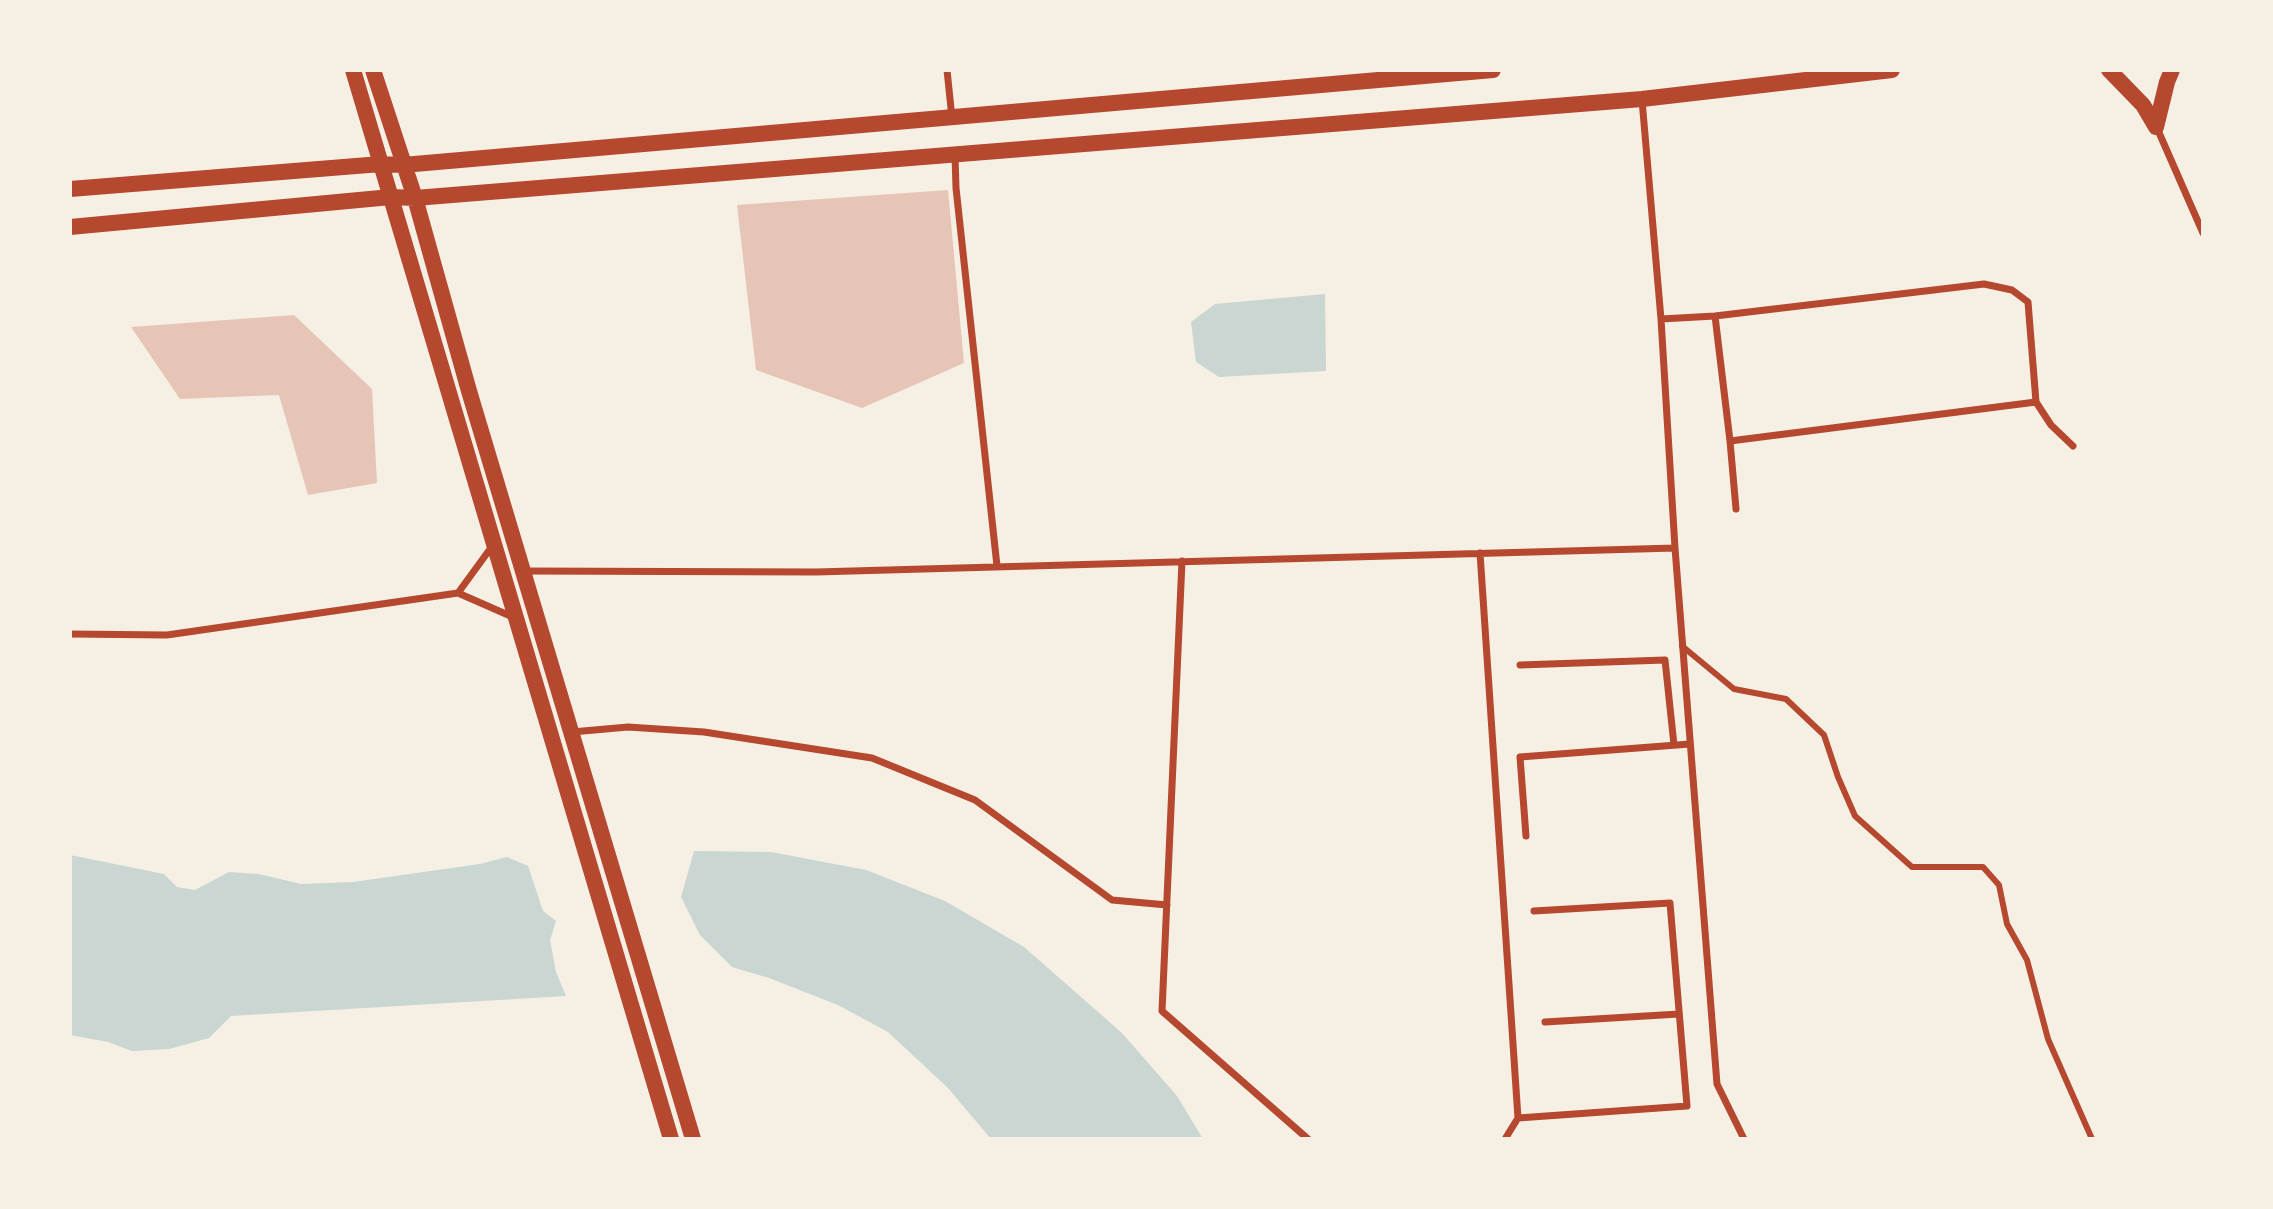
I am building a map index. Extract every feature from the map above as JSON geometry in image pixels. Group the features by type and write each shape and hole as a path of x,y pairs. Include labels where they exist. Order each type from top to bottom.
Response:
{"main road":[{"path":"353,70 671,1139"},
{"path":"373,70 415,198 469,391 694,1139"},
{"path":"70,189 382,164 403,165 1493,70"},
{"path":"70,227 391,197 415,198 1642,99 1892,70"},
{"path":"2109,70 2143,105 2156,127"},
{"path":"2156,127 2172,70"}],"street":[{"path":"947,70 953,119"},
{"path":"1642,99 1661,319 1682,646 1717,1084 1744,1139"},
{"path":"2156,127 2203,233"},
{"path":"955,154 956,188 997,566"},
{"path":"1661,319 1715,316 1984,284 2012,290 2028,302 2036,402 2051,425 2073,446"},
{"path":"1715,316 1736,509"},
{"path":"1730,441 2036,402"},
{"path":"458,593 493,544"},
{"path":"523,571 816,572 1675,548"},
{"path":"1480,553 1518,1118 1505,1139"},
{"path":"1182,561 1161,1011 1308,1139"},
{"path":"70,634 167,635 458,593 515,618"},
{"path":"1682,646 1734,689 1786,699 1825,735 1838,777 1855,816 1912,867 1983,867 1999,885 2007,924 2027,960 2048,1039 2092,1139"},
{"path":"1520,665 1665,660 1674,745"},
{"path":"571,732 628,727 704,732 872,758 975,800 1112,900 1167,905"},
{"path":"1526,836 1520,757 1690,744"},
{"path":"1518,1118 1687,1106 1670,903 1534,911"},
{"path":"1545,1022 1679,1014"}],"shaded area":[{"path":"1325,294 1326,371 1219,377 1196,362 1191,322 1215,304"},
{"path":"694,851 771,852 866,870 945,901 1024,947 1122,1033 1177,1096 1203,1139 991,1139 948,1088 888,1032 838,1005 769,978 732,967 700,935 681,897"},
{"path":"70,855 164,874 177,887 195,890 229,872 259,874 301,884 353,882 480,864 507,857 528,866 543,911 556,921 550,940 556,972 566,996 231,1016 209,1038 169,1049 132,1051 108,1042 70,1035"}],"building":[{"path":"948,190 964,363 862,408 756,370 737,205"},
{"path":"294,315 372,389 377,483 308,495 279,395 180,399 131,327"}]}
